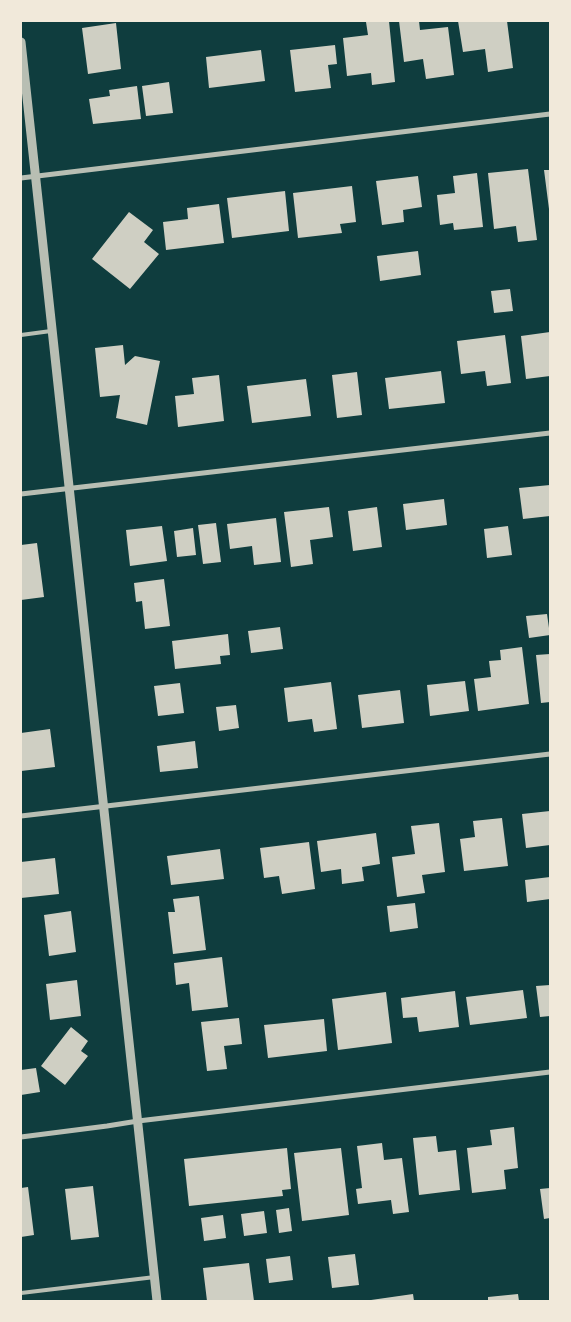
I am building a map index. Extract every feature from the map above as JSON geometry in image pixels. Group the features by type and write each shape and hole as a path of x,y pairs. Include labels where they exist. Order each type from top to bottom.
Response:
{"street":[{"path":"21,42 157,1301"},
{"path":"21,178 550,114"},
{"path":"21,494 550,433"},
{"path":"21,816 550,754"},
{"path":"21,1137 138,1121 550,1072"}],"lane":[{"path":"21,335 52,331"},
{"path":"21,1293 155,1277"}],"building":[{"path":"389,21 395,82 372,85 371,73 347,76 343,38 368,35 366,22"},
{"path":"399,21 419,21 420,30 448,27 454,75 426,79 423,59 404,62"},
{"path":"458,21 507,21 513,68 488,72 485,49 463,52"},
{"path":"116,23 121,69 88,74 82,28"},
{"path":"335,45 337,64 328,65 331,88 295,92 290,50"},
{"path":"261,50 265,81 209,88 206,57"},
{"path":"169,82 173,113 146,116 142,86"},
{"path":"137,86 141,119 93,124 89,99 110,96 109,90"},
{"path":"528,169 537,240 518,242 516,226 494,229 488,173"},
{"path":"544,170 550,170 550,209 549,209"},
{"path":"477,173 483,227 454,230 453,223 440,225 437,195 455,193 453,176"},
{"path":"418,176 422,207 403,210 404,222 382,225 376,181"},
{"path":"352,186 356,222 340,224 342,233 298,238 293,193"},
{"path":"285,191 289,231 232,238 227,198"},
{"path":"219,204 224,243 166,250 163,222 188,219 187,208"},
{"path":"129,212 153,230 144,242 159,254 130,289 92,259"},
{"path":"418,251 421,275 380,281 377,256"},
{"path":"510,289 513,311 494,313 491,291"},
{"path":"550,332 550,376 526,379 521,336"},
{"path":"505,335 511,383 487,386 485,371 461,374 457,341"},
{"path":"123,345 125,365 135,356 160,361 147,425 116,418 120,395 100,397 95,348"},
{"path":"441,371 445,403 389,409 385,378"},
{"path":"357,372 362,415 337,418 332,375"},
{"path":"219,375 224,421 178,427 175,396 194,394 192,378"},
{"path":"306,379 311,416 252,423 247,386"},
{"path":"550,485 550,516 523,519 519,488"},
{"path":"444,499 447,525 406,530 403,504"},
{"path":"329,507 333,537 310,540 313,564 291,567 284,512"},
{"path":"377,507 382,547 353,551 348,511"},
{"path":"276,518 281,562 254,565 252,546 230,549 227,524"},
{"path":"216,523 221,562 203,564 198,525"},
{"path":"162,526 167,561 130,566 126,530"},
{"path":"508,526 512,555 487,558 484,529"},
{"path":"193,528 196,555 177,557 174,531"},
{"path":"37,543 44,597 21,600 21,545"},
{"path":"164,579 170,626 145,629 142,601 136,602 134,583"},
{"path":"547,614 550,635 529,638 526,616"},
{"path":"280,627 283,649 251,653 248,631"},
{"path":"228,634 230,655 220,656 221,664 175,669 172,641"},
{"path":"522,647 529,704 478,711 474,679 491,677 489,661 501,660 500,650"},
{"path":"550,654 550,702 541,703 536,655"},
{"path":"465,681 469,711 430,716 427,685"},
{"path":"331,682 337,729 314,732 312,719 288,722 284,688"},
{"path":"180,683 184,713 158,716 154,686"},
{"path":"400,690 404,723 362,728 358,695"},
{"path":"236,705 239,728 219,731 216,707"},
{"path":"50,729 55,767 21,771 21,733"},
{"path":"195,741 198,768 160,772 157,746"},
{"path":"550,811 550,845 526,848 522,814"},
{"path":"502,818 508,866 464,871 460,839 475,837 473,821"},
{"path":"439,823 445,872 422,875 425,893 397,897 392,857 415,854 411,826"},
{"path":"376,833 380,864 362,867 364,881 342,884 341,869 321,872 317,841"},
{"path":"309,842 315,889 282,894 279,876 264,878 260,848"},
{"path":"220,849 224,879 171,885 167,856"},
{"path":"55,858 59,894 21,898 21,862"},
{"path":"550,877 550,899 527,902 525,880"},
{"path":"199,896 206,950 173,954 168,912 175,912 173,899"},
{"path":"415,903 418,928 390,932 387,906"},
{"path":"71,911 76,952 49,956 44,915"},
{"path":"222,957 228,1007 192,1011 189,983 176,985 174,963"},
{"path":"77,980 81,1016 50,1020 46,984"},
{"path":"550,985 550,1016 540,1017 536,986"},
{"path":"523,990 527,1018 470,1025 466,997"},
{"path":"455,991 459,1027 419,1032 417,1017 403,1018 401,998"},
{"path":"386,992 392,1043 338,1050 332,999"},
{"path":"239,1018 242,1044 224,1046 227,1069 207,1071 201,1022"},
{"path":"324,1019 327,1051 268,1058 264,1025"},
{"path":"71,1027 88,1041 81,1051 88,1056 65,1085 41,1066"},
{"path":"36,1068 40,1092 21,1095 21,1070"},
{"path":"514,1127 518,1168 504,1170 506,1189 472,1193 467,1148 492,1145 490,1130"},
{"path":"436,1136 438,1152 456,1150 460,1190 419,1195 413,1138"},
{"path":"382,1143 384,1160 402,1158 409,1212 393,1214 391,1200 358,1204 356,1189 362,1188 357,1146"},
{"path":"287,1148 291,1189 282,1190 283,1196 189,1206 184,1159"},
{"path":"341,1148 349,1215 302,1221 294,1153"},
{"path":"93,1186 99,1237 71,1240 65,1189"},
{"path":"28,1187 34,1235 21,1237 21,1188"},
{"path":"550,1188 550,1218 544,1219 540,1189"},
{"path":"289,1208 292,1231 279,1233 276,1210"},
{"path":"264,1211 267,1233 244,1236 241,1214"},
{"path":"223,1215 226,1238 204,1241 201,1218"},
{"path":"355,1254 359,1285 332,1288 328,1257"},
{"path":"290,1256 293,1280 269,1283 266,1259"},
{"path":"249,1263 254,1301 207,1301 203,1268"},
{"path":"413,1294 414,1301 371,1301 371,1300"},
{"path":"518,1294 519,1301 488,1301 488,1297"}]}
